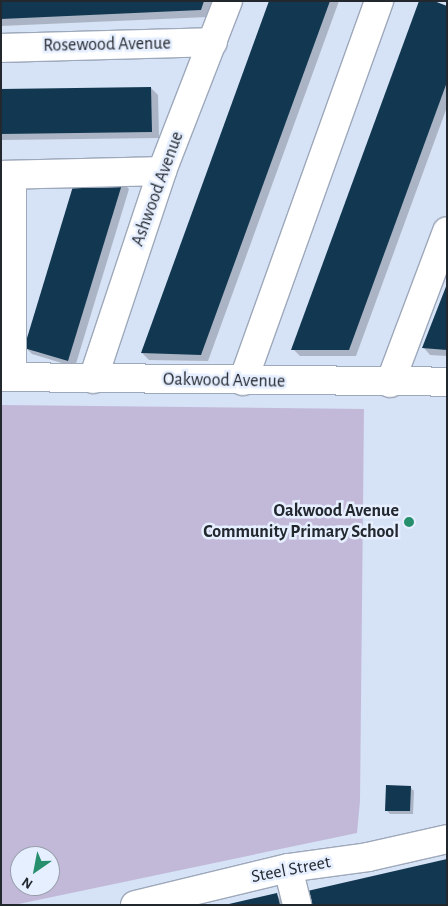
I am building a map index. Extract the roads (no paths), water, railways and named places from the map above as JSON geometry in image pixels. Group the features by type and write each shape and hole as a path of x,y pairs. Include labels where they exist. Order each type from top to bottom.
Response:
{"street":[{"name":"Ashwood Avenue","path":"93,378 162,171 228,1"},
{"path":"242,381 379,1"},
{"name":"Rosewood Avenue","path":"1,48 213,42"},
{"path":"7,377 7,175 162,171"},
{"path":"390,383 447,231"},
{"name":"Oakwood Avenue","path":"7,377 390,383 447,382"},
{"name":"Steel Street","path":"135,905 288,868 368,857 447,839"},
{"path":"288,868 297,905"}],"place":[{"name":"Oakwood Avenue Community Primary School","path":"409,522"}]}
